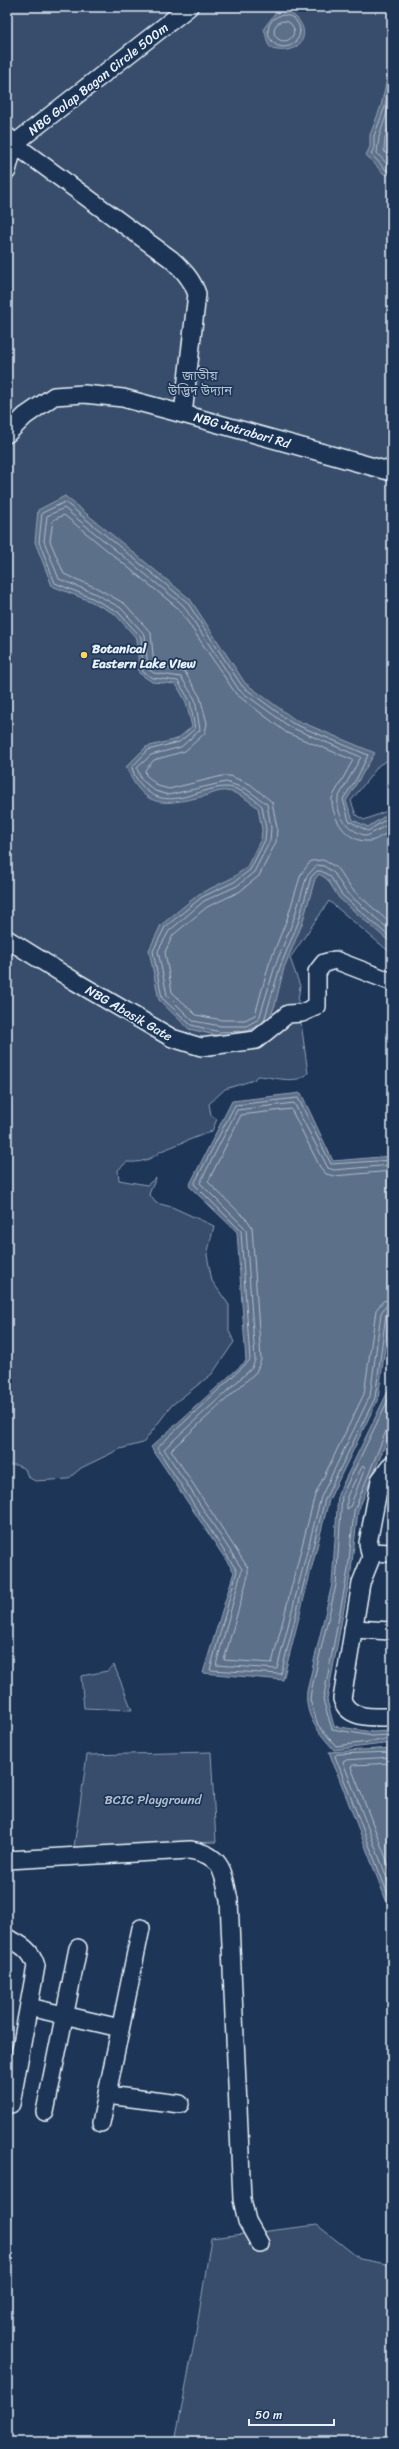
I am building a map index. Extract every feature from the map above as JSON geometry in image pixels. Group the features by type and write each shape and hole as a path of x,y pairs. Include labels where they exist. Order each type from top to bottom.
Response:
{"street":[{"name":"NBG Golap Bagan Circle 500m","path":"11,140 189,7"},
{"path":"7,171 11,140"},
{"name":"NBG Jatrabari Rd","path":"11,140 171,259 185,272 194,285 197,294 183,414 392,472"},
{"path":"7,434 25,416 54,396 84,394 123,398 183,414"},
{"name":"NBG Abasik Gate","path":"7,938 76,982 172,1038 201,1047 256,1040 288,1014 302,1013 317,1006 317,972 324,963 335,960 392,982"},
{"path":"391,1466 380,1480 368,1543 371,1558 361,1583 343,1688 345,1707 353,1714 374,1717 392,1716"},
{"path":"370,1552 392,1553"},
{"path":"353,1629 392,1631"},
{"path":"7,1860 176,1850 204,1852 216,1860 224,1876 229,1900 242,2199 247,2221 260,2244"},
{"path":"101,2123 141,1928"},
{"path":"7,1938 24,1947 33,1956 36,1966 11,2104"},
{"path":"45,2112 78,1948"},
{"path":"29,2007 120,2028"},
{"path":"107,2095 180,2104"}],"green space":[{"name":"জাতীয় উদ্ভিদ উদ্যান","path":"7,7 392,7 392,758 379,765 351,801 356,815 364,820 392,809 392,954 329,901 290,958 300,986 298,1001 308,1073 304,1077 291,1080 257,1076 254,1080 225,1089 209,1104 211,1115 217,1119 212,1131 161,1151 149,1159 136,1162 127,1162 118,1170 119,1180 147,1185 156,1178 149,1194 156,1203 172,1207 214,1226 207,1255 212,1281 229,1305 229,1331 234,1342 212,1374 172,1405 143,1443 120,1449 81,1468 68,1479 35,1481 28,1477 25,1469 16,1465 7,1465"},
{"path":"114,1665 132,1710 84,1708 81,1676 107,1671"},
{"name":"BCIC Playground","path":"211,1752 216,1842 74,1847 87,1755"},
{"path":"317,2225 360,2259 392,2265 392,2442 175,2442 196,2333 211,2238"}],"water":[{"path":"278,10 286,10 296,17 304,32 303,39 299,45 292,49 272,49 268,44 264,28"},
{"path":"392,22 392,175 384,174 366,155 370,147 370,135 381,106 388,74"},
{"path":"65,496 190,599 245,683 294,719 375,753 346,801 353,820 368,827 385,816 392,818 392,944 339,898 327,879 319,874 315,879 302,924 284,968 275,1005 267,1025 249,1035 220,1036 189,1029 159,1000 149,950 161,925 199,894 232,878 247,867 261,839 262,830 258,808 239,795 226,791 178,801 158,801 149,798 133,781 126,767 146,747 177,739 192,727 186,702 176,684 152,682 139,673 137,639 115,614 90,601 52,586 35,542 38,510"},
{"path":"301,1093 333,1161 392,1156 392,1297 378,1399 329,1500 283,1680 203,1673 234,1572 151,1447 246,1361 237,1232 189,1186 232,1101"},
{"path":"392,1383 392,1428 358,1511 351,1571 327,1700 334,1726 372,1732 392,1731 392,1743 334,1750 318,1730 310,1716 307,1691 332,1584 338,1494"},
{"path":"392,1748 392,1916 329,1752"}],"place":[{"name":"Botanical Eastern Lake View","path":"84,655"}]}
